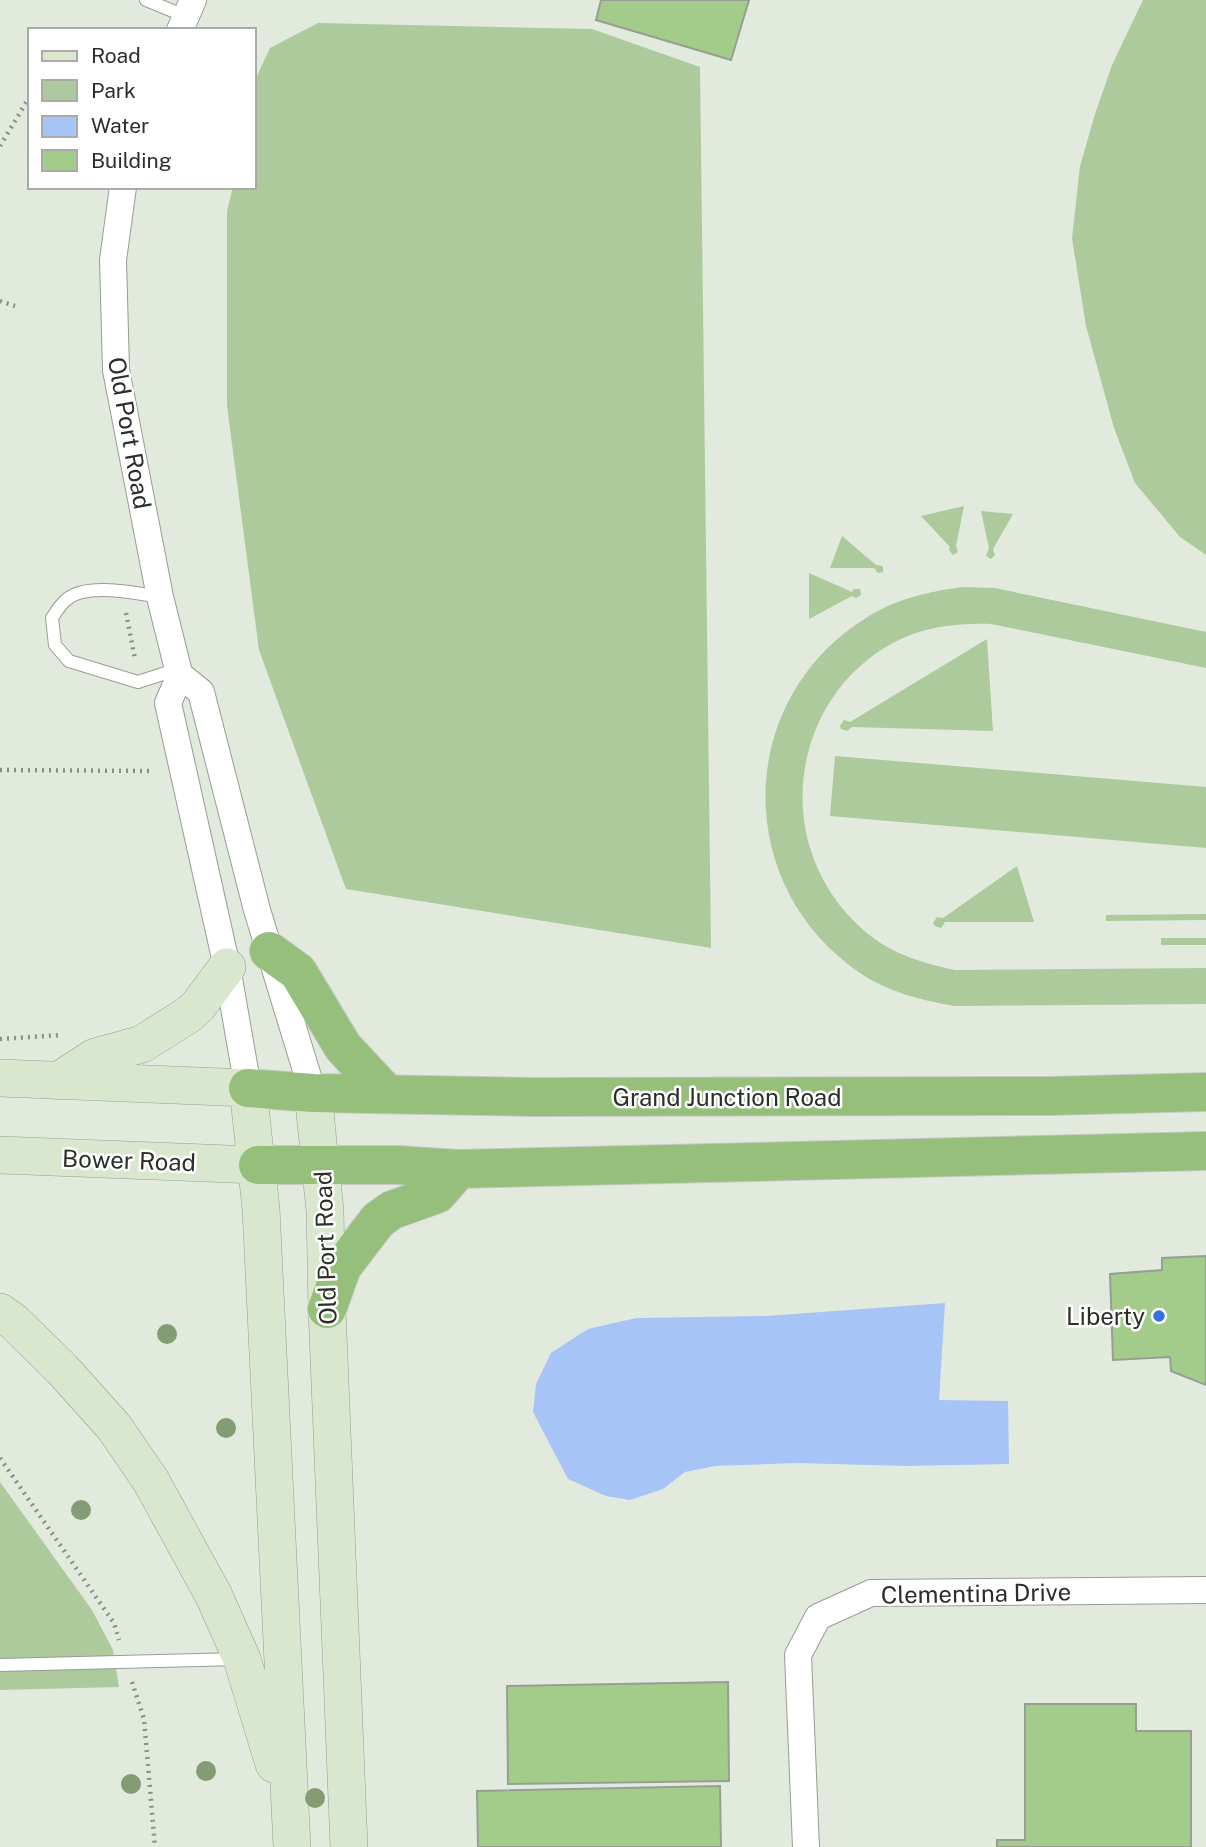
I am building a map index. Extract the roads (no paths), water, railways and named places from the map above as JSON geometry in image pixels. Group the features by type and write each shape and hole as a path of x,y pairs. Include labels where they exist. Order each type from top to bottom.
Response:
{"highway":[{"path":"269,951 298,972 343,1048 386,1093"},
{"name":"Grand Junction Road","path":"248,1088 313,1093 532,1097 923,1097 1206,1092"},
{"path":"258,1165 322,1164 459,1169 1206,1151"},
{"path":"327,1309 342,1267 378,1220 392,1210 437,1194 459,1169"}],"main road":[{"path":"58,1081 94,1057 142,1044 188,1016 227,967"},
{"path":"0,1078 248,1088 258,1165 292,1835"},
{"name":"Old Port Road","path":"313,1093 322,1164 349,1847"},
{"name":"Bower Road","path":"0,1154 258,1165"},
{"path":"0,1312 14,1322 62,1369 114,1427 151,1480 214,1596 242,1658 292,1835"}],"street":[{"name":"Old Port Road","path":"123,189 113,260 116,370 160,597 179,672 201,692 269,951 313,1093"},
{"path":"179,672 168,704 227,967 248,1088"},
{"name":"Clementina Drive","path":"806,1847 798,1655 818,1617 871,1593 1206,1590"}],"lane":[{"path":"146,0 186,15"},
{"path":"160,597 120,591 89,591 67,598 52,618 55,645 69,661 138,682 179,672"},
{"path":"0,1665 242,1658"}],"water":[{"path":"945,1303 939,1400 1008,1401 1009,1464 907,1466 796,1463 715,1466 685,1472 663,1489 630,1500 606,1496 568,1479 533,1412 536,1384 551,1353 588,1329 636,1318 766,1316"}],"place":[{"name":"Liberty","path":"1159,1316"}]}
